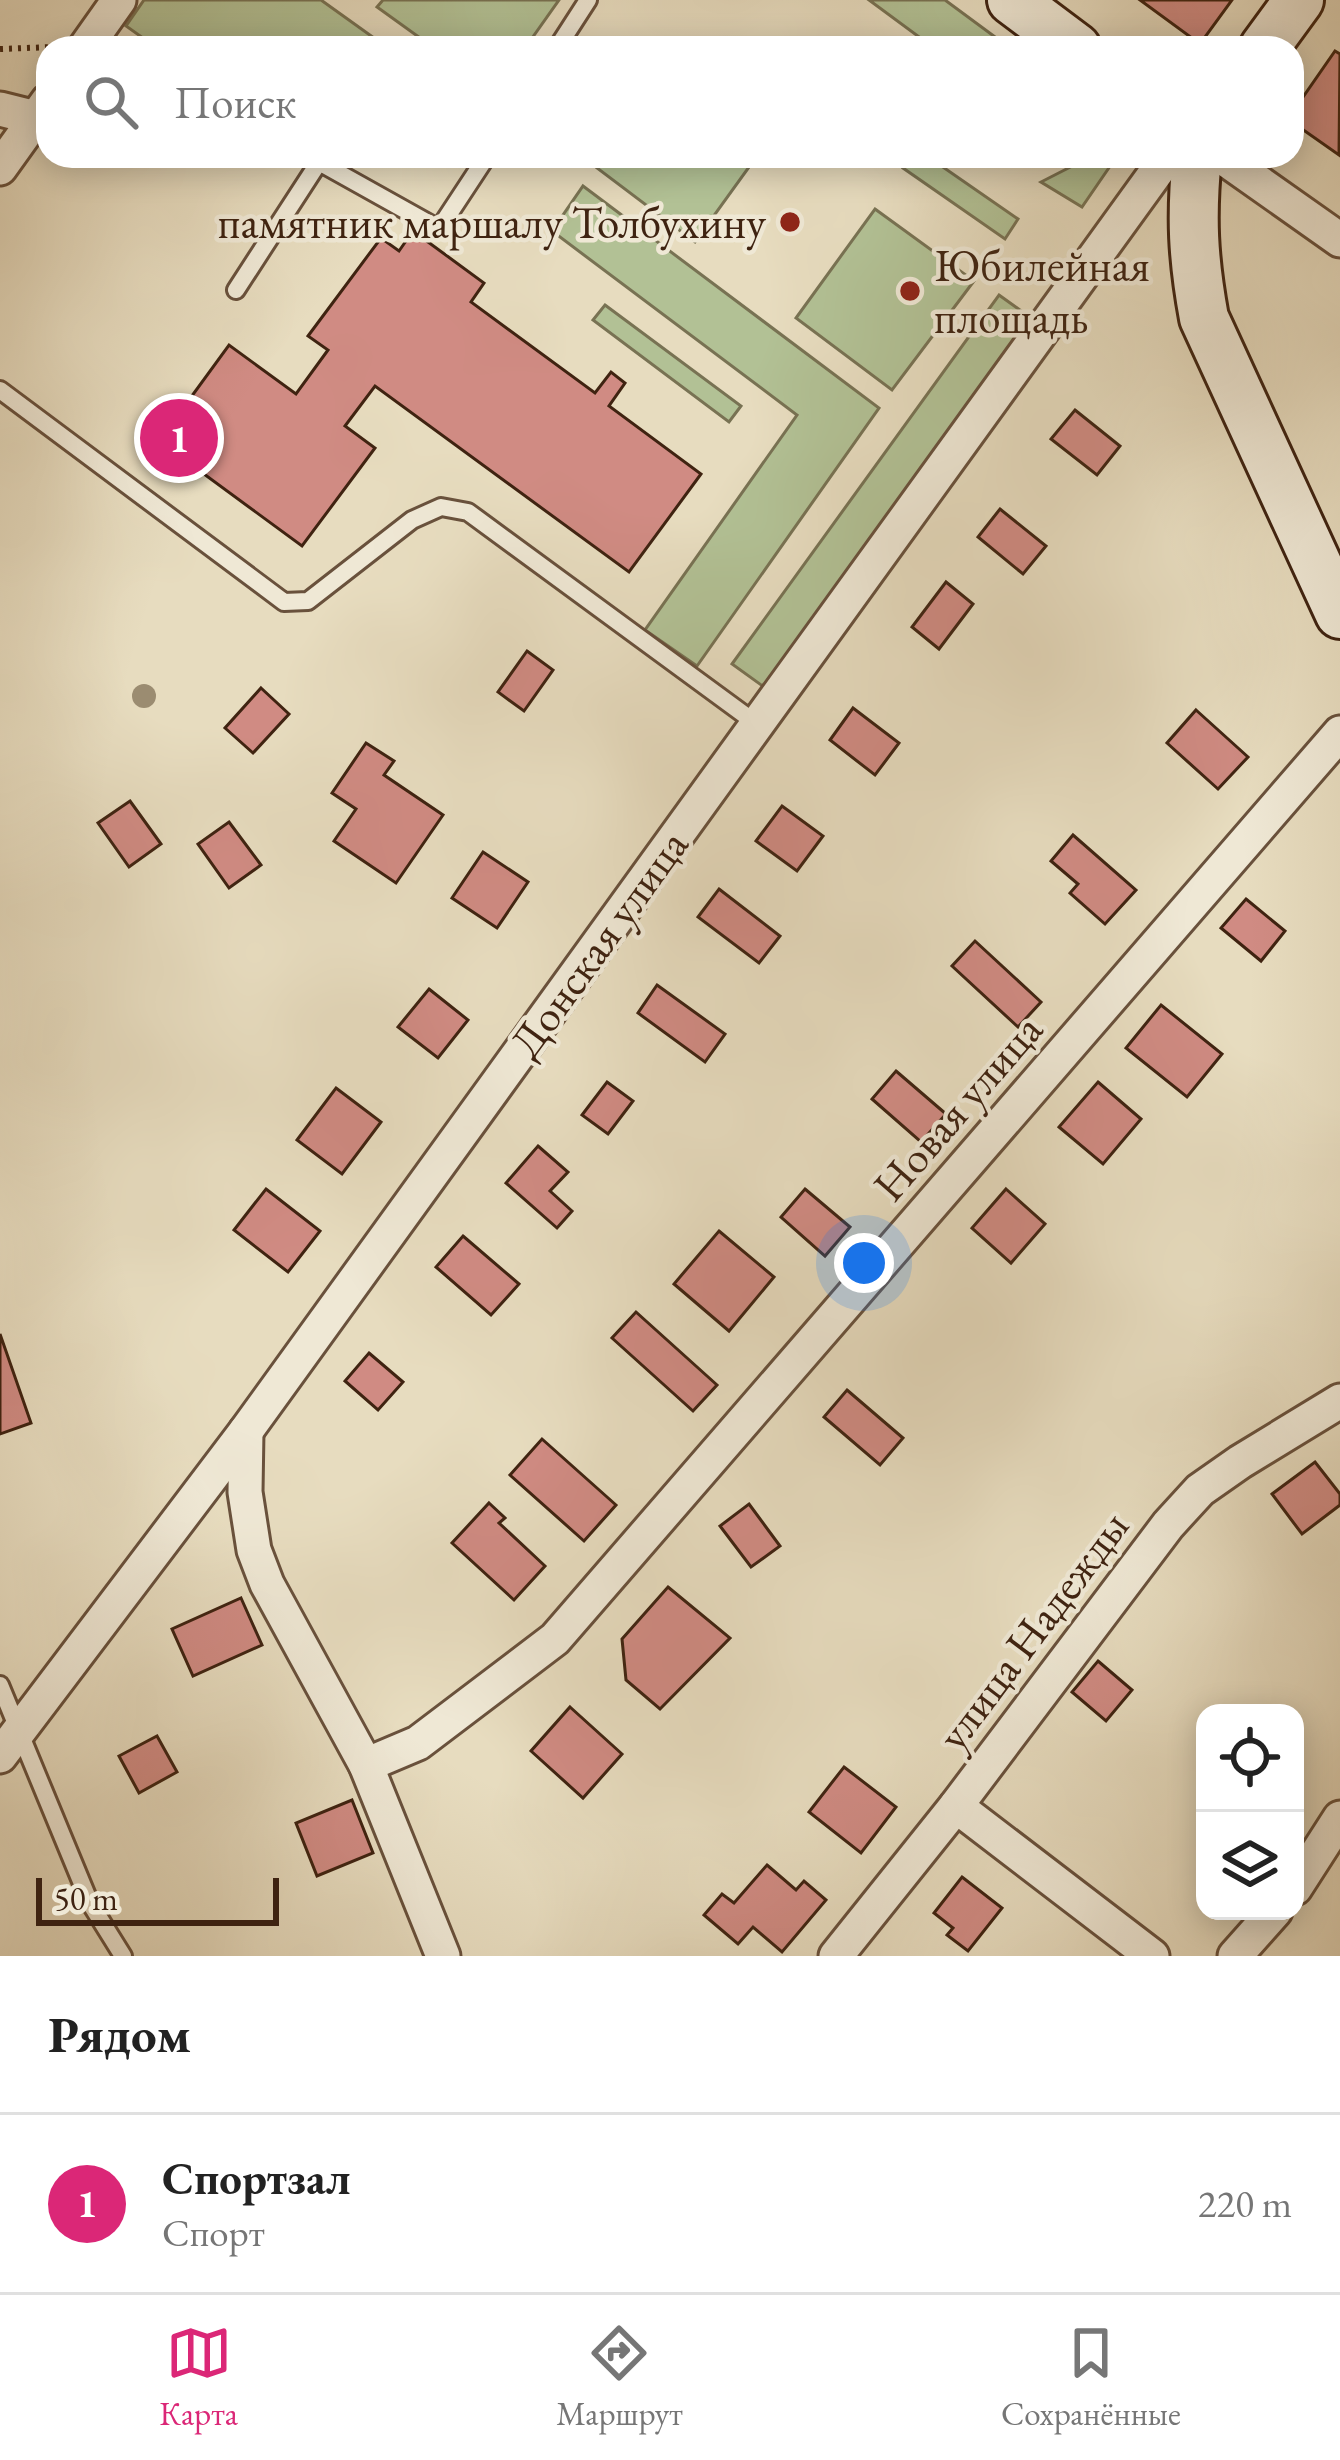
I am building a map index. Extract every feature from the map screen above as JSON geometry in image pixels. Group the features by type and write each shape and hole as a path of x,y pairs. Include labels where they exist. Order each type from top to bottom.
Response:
{"street":[{"path":"94,36 119,0"},
{"path":"1012,0 1060,36"},
{"path":"1273,36 1299,0"},
{"path":"0,110 36,110"},
{"path":"0,168 36,118"},
{"name":"Донская улица","path":"10,1744 246,1431 1159,168"},
{"path":"1196,168 1192,214 1204,318 1340,614"},
{"path":"1238,168 1340,240"},
{"name":"Новая улица","path":"366,1766 418,1743 555,1639 1340,733"},
{"name":"улица Надежды","path":"836,1956 1200,1490 1340,1401"},
{"path":"246,1431 245,1492 254,1550 267,1584 366,1766 442,1956"},
{"path":"956,1806 1152,1956"},
{"path":"1304,1874 1340,1818"},
{"path":"1235,1956 1267,1920"}],"lane":[{"path":"565,36 588,0"},
{"path":"236,290 315,168"},
{"path":"330,168 439,229 479,168"},
{"path":"0,391 284,602 308,601 412,520 441,507 468,512 758,724"},
{"path":"0,1685 10,1744 90,1903 123,1956"}],"path":[{"path":"0,49 36,48"}],"green space":[{"path":"144,0 321,0 371,36 140,36 126,26"},
{"path":"383,0 559,0 534,36 417,36 377,7"},
{"path":"869,0 945,0 994,36 918,36"},
{"path":"597,168 748,168 695,242"},
{"path":"903,168 944,168 1018,219 1005,239"},
{"path":"1068,168 1109,168 1082,207 1041,182"},
{"path":"583,186 879,408 697,666 645,630 797,415 552,231"},
{"path":"875,209 974,281 892,390 796,318"},
{"path":"999,295 1031,318 764,687 732,664"},
{"path":"605,305 741,406 729,422 593,320"}],"building":[{"path":"1140,0 1232,0 1206,36 1189,36"},
{"path":"1335,51 1340,54 1339,155 1304,130 1304,96"},
{"path":"413,231 484,283 471,302 595,393 611,372 625,383 609,406 701,474 629,572 375,386 345,426 375,448 302,546 159,441 229,345 296,394 328,350 308,336 381,238 399,251"},
{"path":"1075,410 1120,446 1097,475 1051,439"},
{"path":"1000,509 1046,546 1023,574 978,537"},
{"path":"946,582 973,604 939,649 912,627"},
{"path":"527,651 553,670 524,711 498,692"},
{"path":"261,688 289,714 253,753 225,728"},
{"path":"853,708 899,743 875,775 830,740"},
{"path":"1196,710 1248,757 1218,789 1167,743"},
{"path":"366,743 394,761 384,775 443,815 396,883 334,841 356,809 332,793"},
{"path":"130,801 161,844 129,867 98,823"},
{"path":"782,806 823,836 797,871 756,841"},
{"path":"229,822 261,865 229,888 198,844"},
{"path":"1073,835 1136,890 1105,924 1070,893 1078,884 1051,861"},
{"path":"483,852 528,882 497,928 452,898"},
{"path":"719,889 780,936 759,963 698,917"},
{"path":"1246,899 1285,931 1261,961 1221,928"},
{"path":"975,941 1041,1002 1018,1027 952,966"},
{"path":"657,985 725,1034 705,1062 638,1013"},
{"path":"429,989 468,1020 438,1058 398,1027"},
{"path":"1161,1005 1222,1054 1187,1097 1126,1048"},
{"path":"896,1071 946,1114 921,1142 872,1099"},
{"path":"607,1082 633,1101 608,1134 582,1115"},
{"path":"1098,1082 1141,1119 1103,1164 1059,1127"},
{"path":"336,1088 381,1122 342,1174 297,1140"},
{"path":"538,1146 568,1172 550,1191 572,1211 557,1228 506,1183"},
{"path":"266,1189 320,1231 288,1272 234,1230"},
{"path":"805,1189 850,1227 825,1256 781,1217"},
{"path":"1006,1189 1045,1224 1011,1263 972,1228"},
{"path":"719,1231 774,1277 729,1331 674,1284"},
{"path":"463,1236 519,1284 491,1315 436,1267"},
{"path":"636,1312 717,1385 693,1411 612,1338"},
{"path":"0,1334 31,1423 0,1434"},
{"path":"369,1353 403,1382 378,1410 345,1381"},
{"path":"847,1390 903,1438 880,1465 824,1417"},
{"path":"542,1439 616,1505 584,1541 510,1475"},
{"path":"1315,1462 1340,1494 1340,1505 1302,1534 1272,1494"},
{"path":"489,1503 505,1518 499,1523 545,1566 514,1600 452,1543"},
{"path":"749,1504 780,1546 751,1567 720,1526"},
{"path":"668,1587 730,1638 660,1709 626,1680 622,1639"},
{"path":"241,1598 262,1645 193,1676 172,1629"},
{"path":"1098,1661 1132,1690 1106,1721 1072,1692"},
{"path":"570,1707 622,1754 583,1798 531,1751"},
{"path":"157,1736 177,1772 139,1793 119,1756"},
{"path":"844,1767 896,1807 861,1853 809,1812"},
{"path":"352,1800 373,1853 317,1876 296,1823"},
{"path":"767,1865 796,1890 804,1881 826,1900 782,1952 753,1927 738,1944 704,1915 722,1894 734,1903"},
{"path":"962,1877 1002,1908 968,1951 947,1935 953,1928 934,1913"}],"place":[{"name":"памятник маршалу Толбухину","path":"790,222"},
{"name":"Юбилейная площадь","path":"910,291"},
{"name":"Спортзал","path":"179,438"}]}
